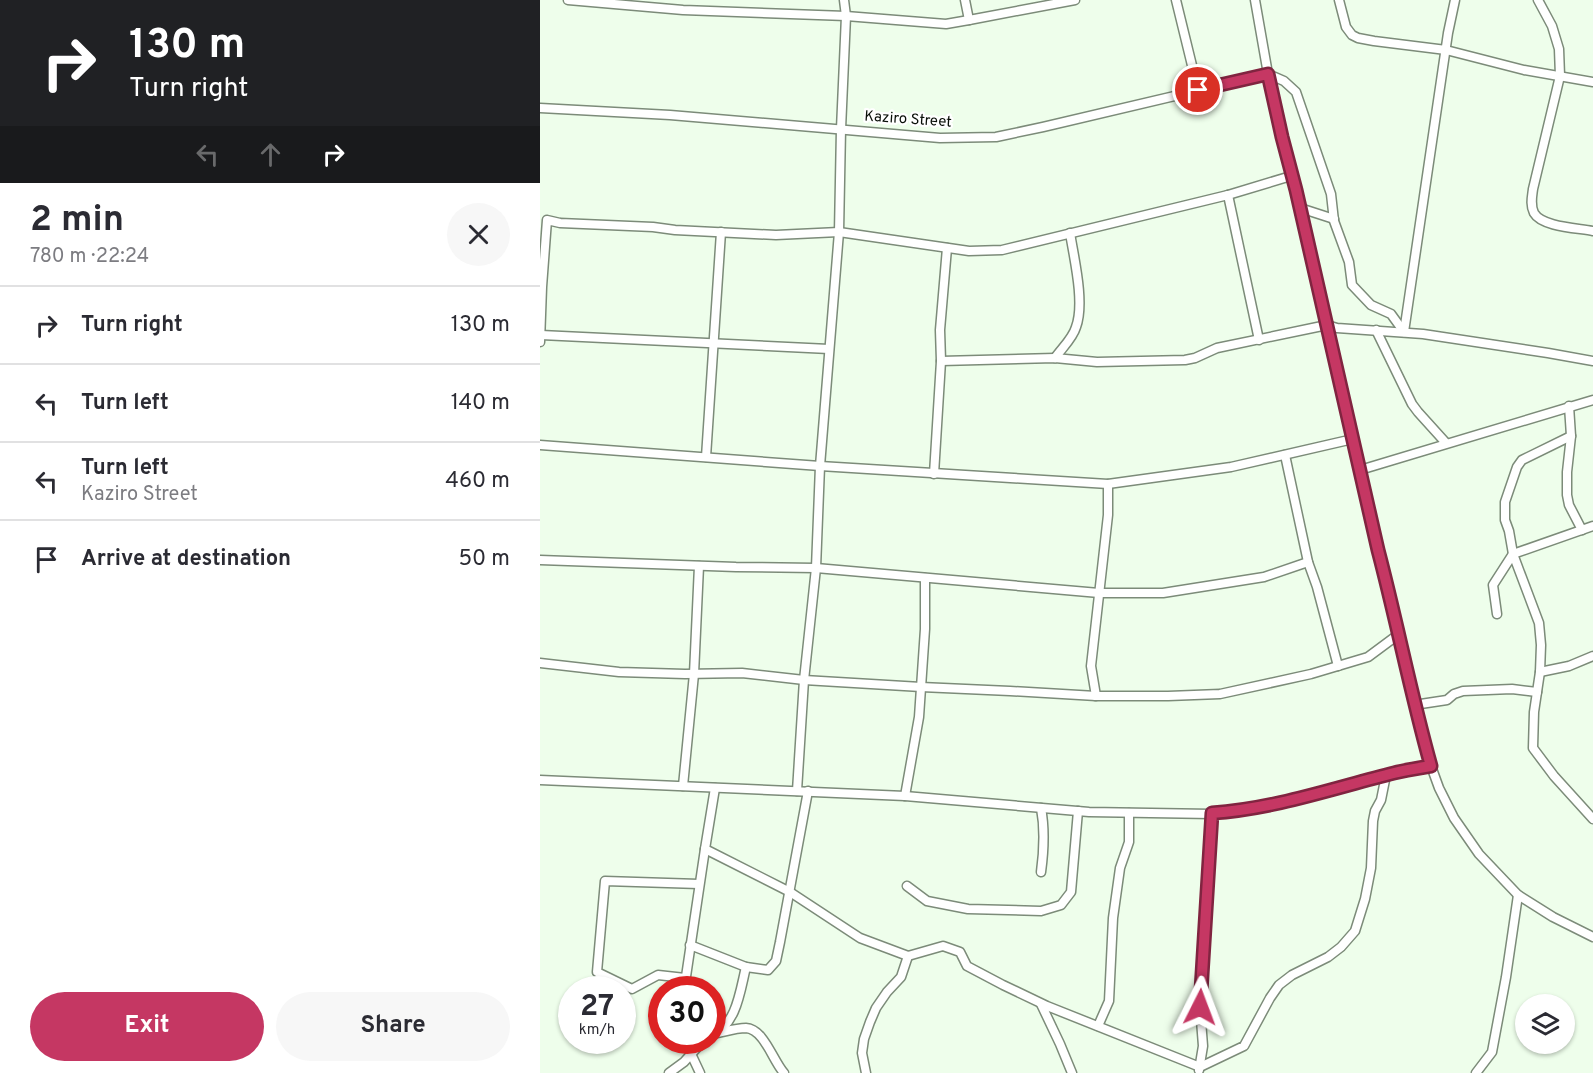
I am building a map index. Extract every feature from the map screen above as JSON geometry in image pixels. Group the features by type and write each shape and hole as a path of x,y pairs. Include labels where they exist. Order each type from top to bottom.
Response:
{"street":[{"path":"568,0 683,10 846,16 946,24 1075,0"},
{"path":"683,0 683,10"},
{"path":"797,791 804,680 816,568 820,466 839,232 846,16 844,0"},
{"path":"965,0 969,20"},
{"path":"1176,0 1198,90"},
{"path":"1255,0 1268,74 1291,176 1414,705 1431,766 1454,818 1479,854 1518,895 1553,917 1593,937"},
{"path":"1339,0 1346,27 1352,35 1358,38 1446,50 1524,70 1593,82"},
{"path":"1404,332 1455,0"},
{"path":"1538,0 1552,26 1559,49 1560,76 1533,189 1531,201 1533,211 1547,222 1593,231"},
{"path":"1268,74 1284,81 1296,92 1331,194 1334,219 1349,262 1352,285 1371,305 1391,314 1404,332"},
{"name":"Kaziro Street","path":"540,108 940,138 996,137 1268,74"},
{"path":"540,342 541,287 547,220 560,224 776,235 839,232 969,251 1002,250 1228,195 1291,176"},
{"path":"1228,195 1259,340"},
{"path":"1300,208 1334,219"},
{"path":"706,457 722,232"},
{"path":"1055,358 1076,329 1078,322 1078,283 1070,233"},
{"path":"934,474 946,248"},
{"path":"940,361 1055,358 1097,362 1185,360 1217,348 1327,326 1404,332 1593,361"},
{"path":"1376,330 1412,404 1446,443"},
{"path":"541,335 829,349"},
{"path":"1360,470 1593,400"},
{"path":"1569,406 1571,436 1567,495 1569,505 1582,530"},
{"path":"1571,436 1522,460 1508,492 1504,512 1513,554 1539,623 1541,639 1533,748 1554,776 1593,819"},
{"path":"540,445 934,474 1108,484 1231,467 1353,439"},
{"path":"1285,455 1308,562 1338,666"},
{"path":"1096,696 1091,666 1108,514 1108,484"},
{"path":"1497,614 1493,585 1513,554 1593,526"},
{"path":"540,560 816,568 1099,593 1163,593 1264,577 1308,562"},
{"path":"683,786 694,674 699,566"},
{"path":"905,796 920,717 925,629 925,578"},
{"path":"540,663 620,672 742,673 804,680 921,687 1096,696 1168,696 1220,694 1311,674 1368,657 1399,634"},
{"path":"1540,672 1569,666 1593,656"},
{"path":"1414,705 1447,700 1463,691 1512,689 1537,692"},
{"path":"540,780 905,796 1078,811 1212,813 1229,812 1289,800 1431,766"},
{"path":"1199,1070 1244,1046 1279,985 1292,975 1328,957 1341,947 1355,931 1365,900 1371,868 1373,821 1386,775"},
{"path":"685,976 715,788"},
{"path":"690,945 746,968 768,970 776,961 808,791"},
{"path":"1041,808 1044,840 1041,872"},
{"path":"908,886 927,901 968,909 1041,911 1061,905 1071,891 1078,811"},
{"path":"1098,1026 1109,1002 1113,918 1120,868 1129,842 1129,813"},
{"path":"1199,1070 1203,1046 1200,1007 1212,813"},
{"path":"705,849 790,892 860,938 909,956 942,946 960,952 967,966 1002,986 1199,1070"},
{"path":"648,980 632,989 597,972 604,881 699,884"},
{"path":"1476,1073 1492,1052 1518,895"},
{"path":"866,1073 862,1053 870,1022 876,1008 901,976 909,956"},
{"path":"726,1026 732,1016 746,968"},
{"path":"1041,1004 1072,1073"},
{"path":"726,1032 747,1028 754,1030 760,1035 784,1073"},
{"path":"669,1073 691,1054 700,1073"}],"route":[{"path":"1198,90 1268,74 1414,705 1431,766 1396,772 1289,800 1229,812 1212,813 1200,1007"}]}
